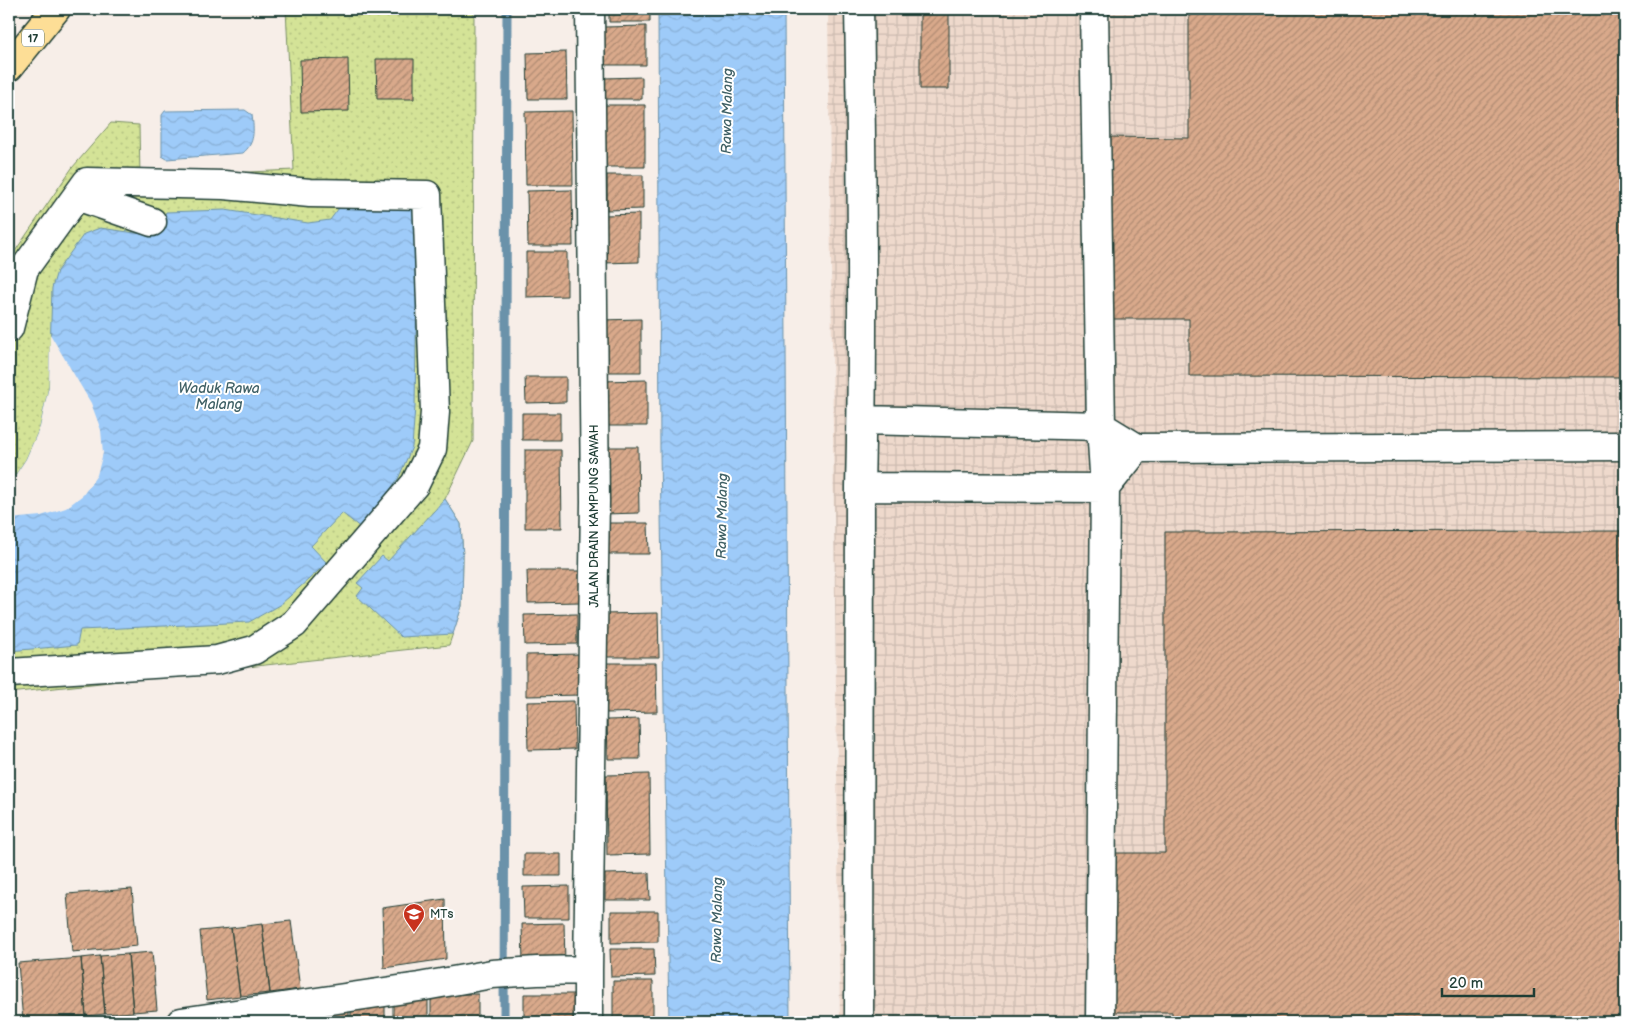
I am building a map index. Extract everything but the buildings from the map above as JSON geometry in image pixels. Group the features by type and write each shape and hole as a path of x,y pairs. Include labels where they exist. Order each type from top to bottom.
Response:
{"highway":[{"name":"17","path":"9,67 56,9"}],"street":[{"name":"JALAN DRAIN KAMPUNG SAWAH","path":"588,1022 596,501 590,9"},
{"path":"858,9 861,117 862,420 860,487 859,1022"},
{"path":"1094,9 1101,426 1105,488 1100,1022"},
{"path":"9,328 24,269 87,182 224,185 310,193 427,196 436,412 432,449 416,484 294,624 254,650 217,660 9,673"},
{"path":"77,196 152,222"},
{"path":"862,420 1101,426 1138,448 1625,446"},
{"path":"1105,488 1138,448"},
{"path":"860,487 1105,488"},
{"path":"181,1022 419,988 492,974 588,970"}],"shaded area":[{"path":"828,9 1625,9 1625,1022 840,1022"}],"green space":[{"path":"286,9 369,9 369,11 447,12 448,9 474,9 473,441 445,499 461,524 463,557 462,606 449,645 9,693 9,260 72,168 111,123 139,125 140,177 294,170"}],"water":[{"name":"Rawa Malang","path":"658,9 784,9 790,1022 669,1022 660,451"},
{"path":"245,110 252,115 253,131 252,141 243,153 167,159 162,156 162,115 165,111"},
{"name":"Waduk Rawa Malang","path":"418,203 415,407 412,447 398,479 361,528 342,513 311,546 327,563 281,604 249,622 80,630 77,645 9,651 9,485 26,459 40,427 49,386 52,288 57,271 84,234 100,228 157,236 166,212 225,210 308,223 330,220 342,204"},
{"path":"445,499 461,524 463,557 462,606 453,634 401,637 357,596 363,588 357,583 382,556 388,561"}],"pier":[{"path":"50,334 91,403 101,430 103,453 97,475 83,495 66,508 41,516 9,519 9,485 26,459 40,427 49,386"}],"waterway":[{"path":"504,1022 507,9"}],"place":[{"name":"MTs","path":"414,933"}]}
